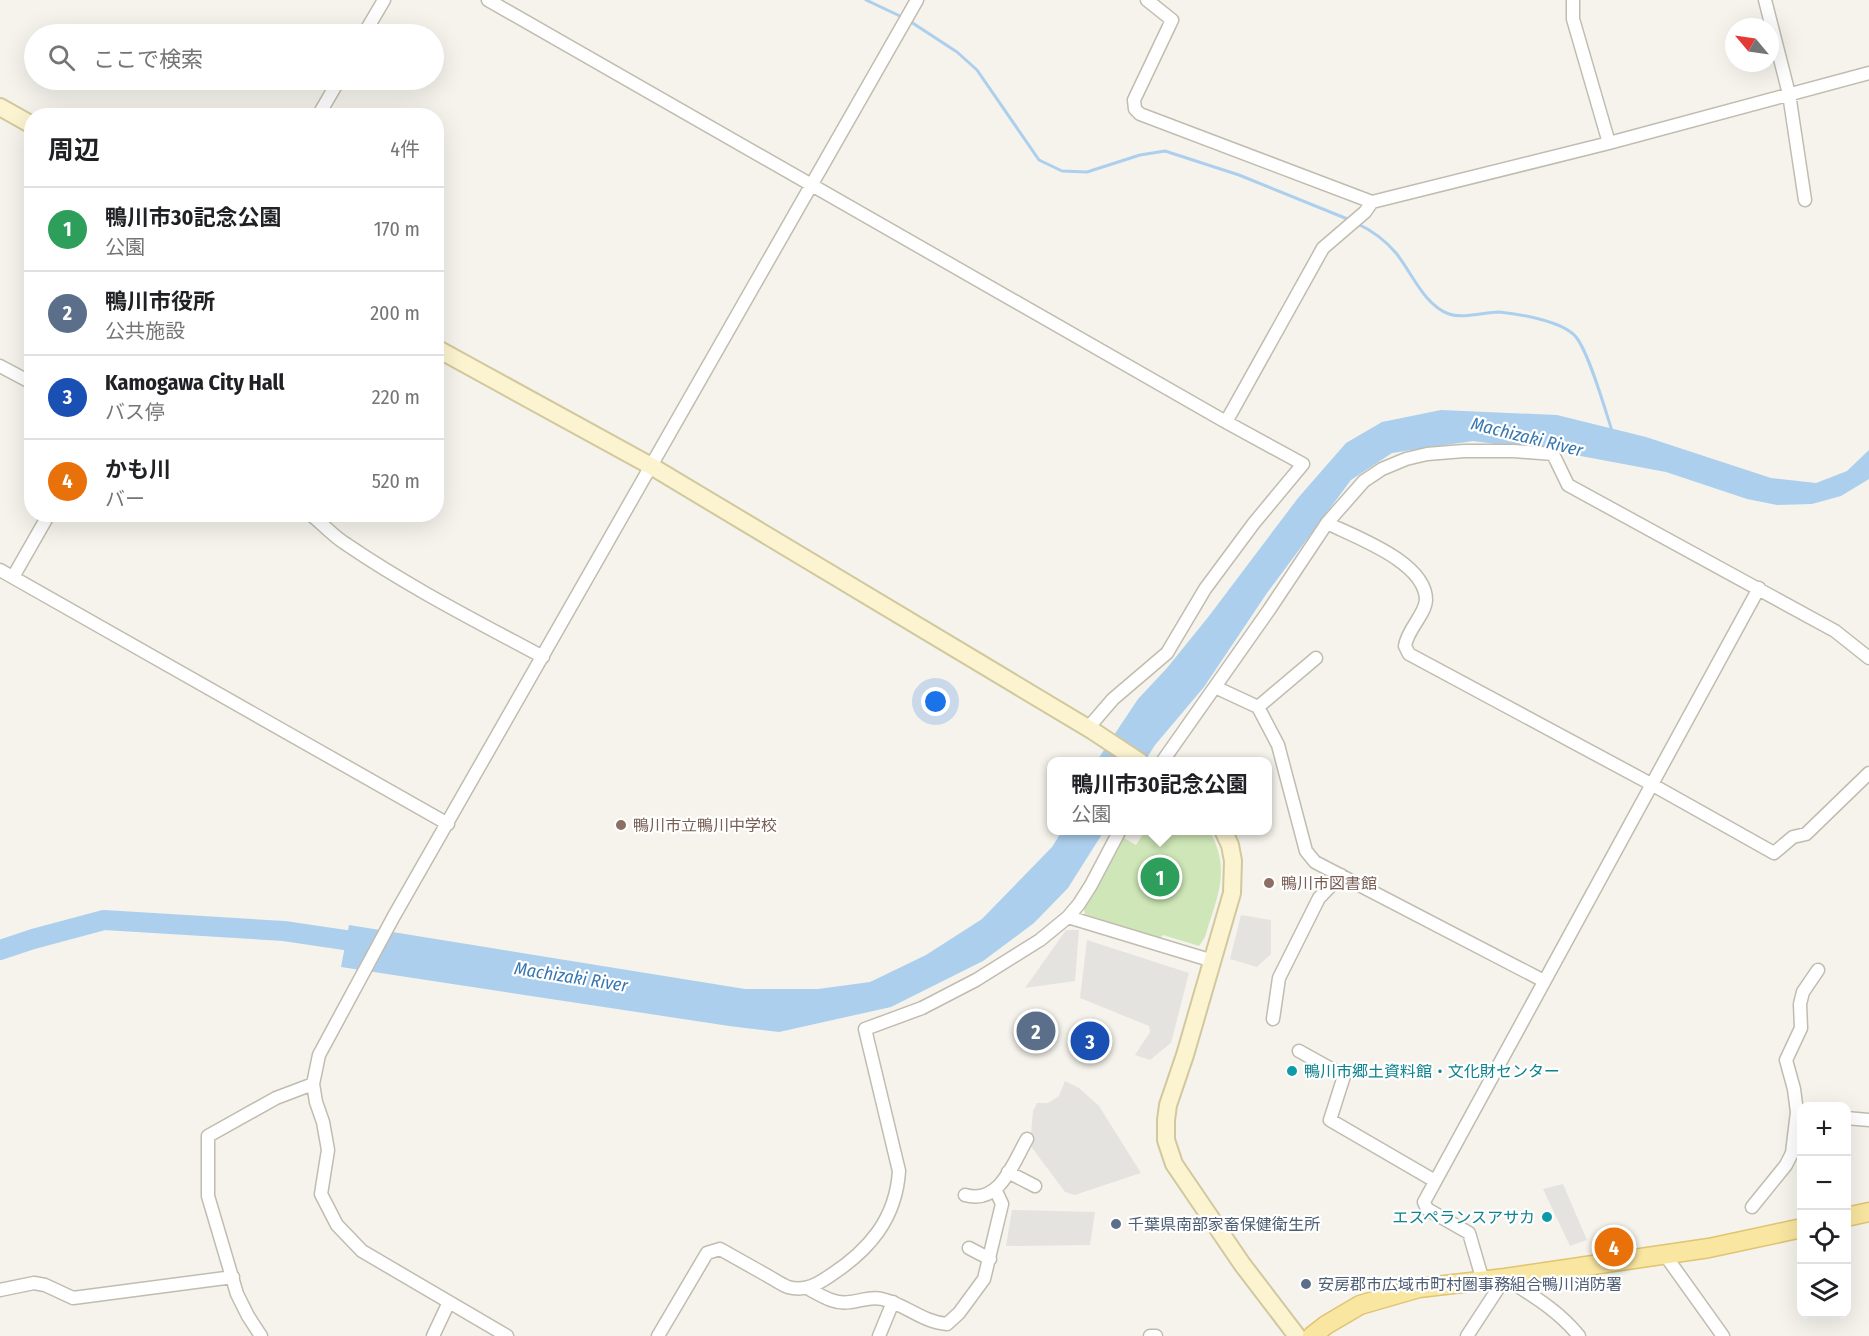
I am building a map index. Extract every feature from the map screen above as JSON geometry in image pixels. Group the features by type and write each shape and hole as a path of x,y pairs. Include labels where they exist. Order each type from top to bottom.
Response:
{"main road":[{"path":"1851,1216 1869,1212"},
{"path":"1312,1336 1348,1311 1372,1300 1419,1288 1665,1255 1797,1229"}],"street":[{"path":"370,24 384,0"},
{"path":"488,0 1303,464 1254,523 1205,589 1167,652 1113,699 1091,729"},
{"path":"1147,0 1172,20 1134,100 1135,109 1140,114 1369,207"},
{"path":"1573,0 1573,19 1610,143"},
{"path":"1765,0 1789,94 1804,200"},
{"path":"507,1336 362,1251 338,1225 321,1194 328,1150 313,1084 320,1055 394,916 914,5"},
{"path":"1226,422 1323,248 1369,207 1869,73"},
{"path":"323,108 333,90"},
{"path":"0,107 24,120"},
{"path":"444,352 651,466 1091,729 1133,757"},
{"path":"0,366 24,379"},
{"path":"1166,757 1327,523 1364,481 1406,459 1464,451 1553,454 1568,485 1835,631 1869,658"},
{"path":"13,577 44,522"},
{"path":"319,522 343,542 376,564 543,657"},
{"path":"1327,523 1401,561 1415,574 1424,589 1426,599 1425,606 1406,638 1405,646 1409,654 1774,853 1793,837 1806,834 1869,773"},
{"path":"0,570 448,824"},
{"path":"1483,1281 1468,1233 1427,1209 1424,1202 1759,588"},
{"path":"1258,707 1316,658"},
{"path":"1215,687 1258,707 1278,745 1306,851 1315,862 1544,981"},
{"path":"658,1336 707,1253 720,1249 788,1287 807,1288 816,1285 854,1260 868,1246 894,1201 899,1172 865,1029 922,1008 976,980 1040,940 1068,917 1091,885 1117,835"},
{"path":"1225,835 1230,845 1234,876 1232,893 1166,1112 1165,1131 1173,1164 1297,1336"},
{"path":"1273,1019 1279,978 1319,898 1341,875"},
{"path":"1068,917 1213,961"},
{"path":"1797,1103 1786,1060 1801,1028 1800,1004 1803,992 1818,970"},
{"path":"1299,1051 1344,1076 1330,1120 1436,1181"},
{"path":"261,1336 244,1309 208,1196 208,1136 276,1098 313,1084"},
{"path":"1851,1118 1869,1120"},
{"path":"1752,1207 1792,1153 1797,1124"},
{"path":"965,1195 976,1198 996,1191 1027,1139"},
{"path":"1008,1172 1035,1186"},
{"path":"807,1288 838,1303 875,1298 893,1302 923,1318 947,1324 984,1280 1002,1203 996,1191"},
{"path":"969,1248 990,1259"},
{"path":"1665,1255 1723,1336"},
{"path":"0,1290 34,1283 45,1285 73,1298 233,1277"},
{"path":"1467,1336 1505,1278 1541,1300 1564,1318 1579,1336"},
{"path":"433,1336 449,1302"},
{"path":"879,1336 893,1302"},
{"path":"1150,1336 1156,1336"}],"green space":[{"path":"1142,835 1212,835 1220,858 1220,884 1205,937 1199,946 1163,935 1159,939 1085,914 1083,905 1122,837 1136,845"}],"shaded area":[{"path":"1241,915 1271,920 1271,954 1257,967 1230,959"},
{"path":"1066,930 1079,930 1075,981 1025,988"},
{"path":"1087,940 1189,973 1171,1043 1150,1060 1135,1055 1150,1032 1149,1026 1080,998"},
{"path":"1065,1081 1079,1088 1099,1106 1141,1173 1075,1195 1065,1192 1030,1145 1033,1111 1037,1103 1048,1103 1059,1096"},
{"path":"1563,1184 1587,1240 1570,1246 1543,1189"},
{"path":"1012,1210 1095,1212 1090,1245 1006,1246"}],"water":[{"path":"1441,410 1557,415 1646,437 1771,478 1816,483 1847,471 1869,450 1869,479 1841,496 1812,504 1777,505 1747,499 1666,472 1570,454 1473,441 1392,453 1351,480 1267,593 1204,687 1148,757 1099,757 1138,699 1167,668 1209,616 1298,498 1346,443 1382,422"},
{"path":"1060,835 1101,835 1068,888 1034,923 983,961 891,1007 779,1032 341,967 349,925 745,989 818,989 870,982 926,955 982,919 1052,847"}],"waterway":[{"path":"866,0 902,17"},
{"path":"908,20 957,52 977,70 1039,160 1062,171 1087,172 1140,155 1165,151 1239,175 1350,220"},
{"path":"1356,223 1378,236 1392,249 1425,296 1440,310 1461,316 1499,312 1518,314 1540,319 1570,331 1586,355 1612,431"},
{"name":"Machizaki River","path":"0,950 104,920 284,931 372,944"}],"place":[{"name":"鴨川市立鴨川中学校","path":"621,825"},
{"name":"鴨川市30記念公園","path":"1160,877"},
{"name":"鴨川市図書館","path":"1269,883"},
{"name":"鴨川市役所","path":"1036,1031"},
{"name":"Kamogawa City Hall","path":"1090,1041"},
{"name":"鴨川市郷土資料館・文化財センター","path":"1292,1071"},
{"name":"エスペランスアサカ","path":"1547,1217"},
{"name":"千葉県南部家畜保健衛生所","path":"1116,1224"},
{"name":"かも川","path":"1614,1247"},
{"name":"安房郡市広域市町村圏事務組合鴨川消防署","path":"1306,1284"}]}
